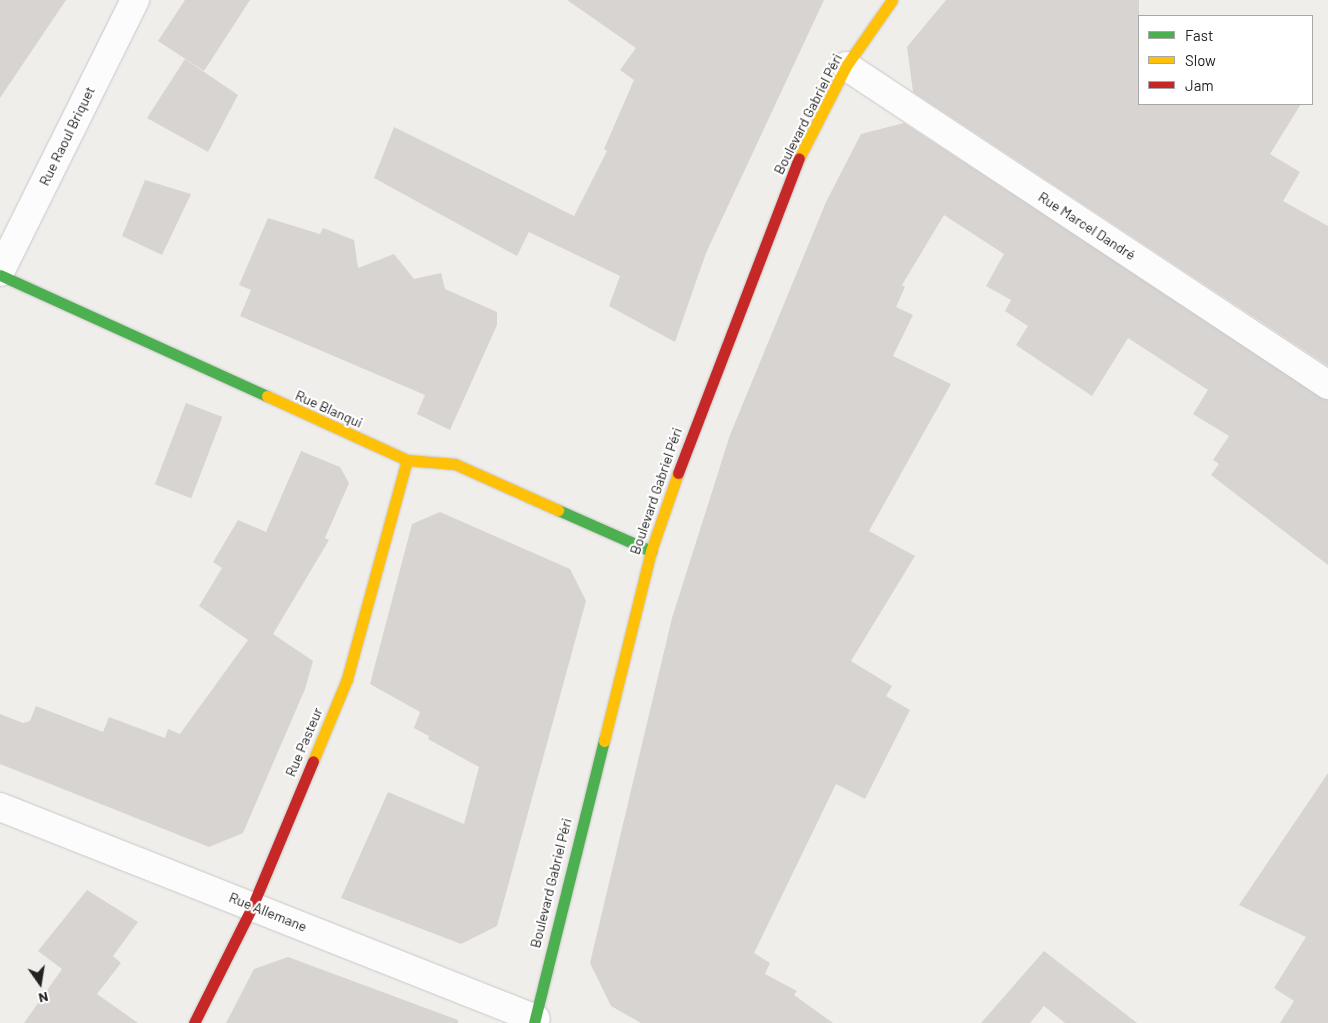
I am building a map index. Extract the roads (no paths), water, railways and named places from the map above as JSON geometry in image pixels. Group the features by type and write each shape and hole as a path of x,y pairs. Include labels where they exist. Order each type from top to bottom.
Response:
{"street":[{"name":"Rue Raoul Briquet","path":"0,274 135,0"},
{"name":"Boulevard Gabriel Péri","path":"538,1022 551,943 651,551 703,400 800,156 846,66 892,0"},
{"name":"Rue Marcel Dandré","path":"846,66 1328,385"},
{"name":"Rue Blanqui","path":"0,274 407,460 455,464 651,551"},
{"name":"Rue Pasteur","path":"194,1023 252,907 347,679 407,460"},
{"name":"Rue Allemane","path":"0,807 538,1022"}]}
